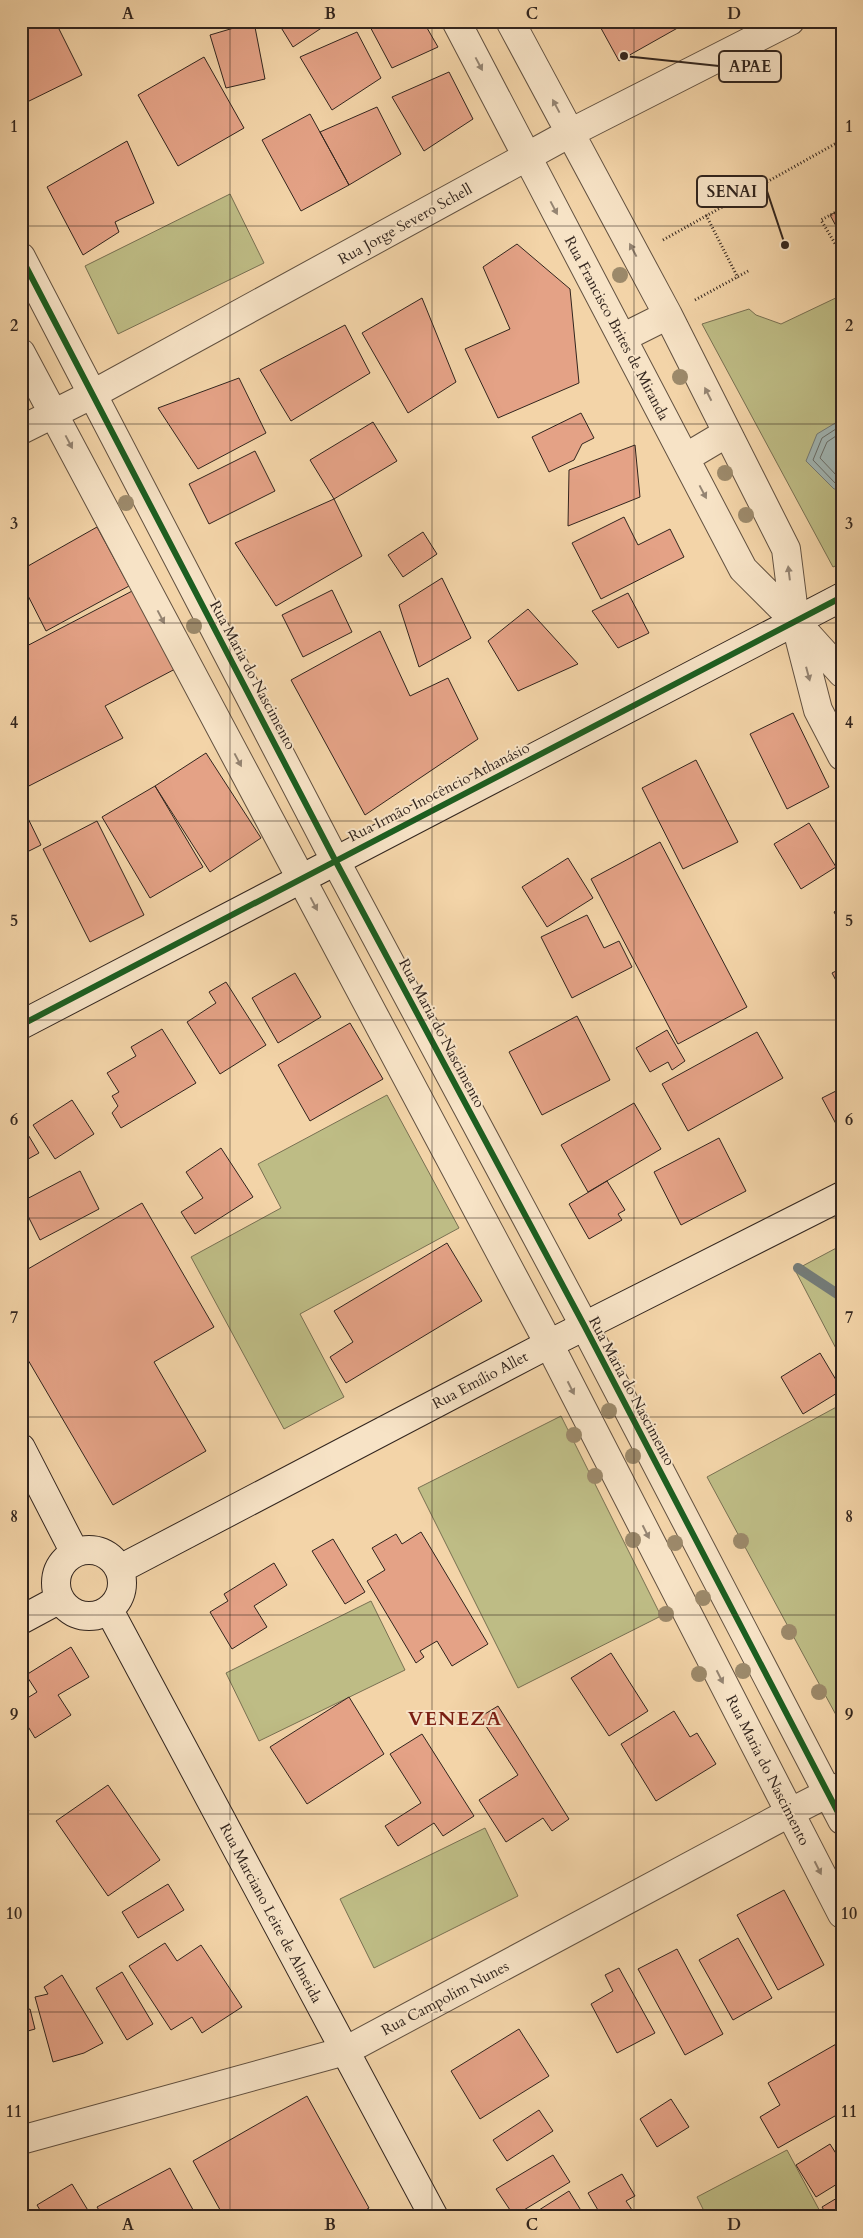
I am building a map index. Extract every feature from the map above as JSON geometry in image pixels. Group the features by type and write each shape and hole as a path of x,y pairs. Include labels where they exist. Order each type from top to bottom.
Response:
{"street":[{"name":"Rua Francisco Brites de Miranda","path":"456,21 743,569 795,621 842,673"},
{"path":"510,21 668,315 786,549 795,621 818,710 842,756"},
{"name":"Rua Jorge Severo Schell","path":"21,430 93,394 570,133 790,21"},
{"name":"Rua Maria do Nascimento","path":"21,257 335,860 585,1327 734,1613 835,1790 842,1820"},
{"path":"622,338 668,315"},
{"name":"Rua Maria do Nascimento","path":"21,353 549,1344 842,1914"},
{"path":"685,458 728,433"},
{"path":"143,582 180,562"},
{"name":"Rua Irmão Inocêncio Athanásio","path":"21,1025 842,597"},
{"path":"419,1099 453,1080"},
{"path":"463,1183 498,1164"},
{"name":"Rua Emílio Allet","path":"120,1569 549,1344 842,1196"},
{"path":"21,1448 75,1553"},
{"path":"631,1503 668,1486"},
{"path":"85,1549 106,1553 120,1569 123,1580 121,1591 117,1601 109,1610 87,1616 76,1614 67,1608 60,1599 56,1589 56,1578 66,1559 75,1553 85,1549"},
{"path":"21,1620 60,1599"},
{"name":"Rua Marciano Leite de Almeida","path":"109,1610 434,2217"},
{"path":"695,1629 734,1613"},
{"name":"Rua Campolim Nunes","path":"21,2140 345,2051 789,1812 835,1790"}],"path":[{"path":"636,256 842,140"},
{"path":"842,217 840,210 821,220 842,255"},
{"path":"706,215 738,278"},
{"path":"842,223 836,226 842,237"},
{"path":"668,315 750,270"}],"shaded area":[{"path":"230,194 264,263 118,334 85,266"},
{"path":"842,295 842,563 833,567 702,324 749,309 756,315 781,324"},
{"path":"387,1095 459,1228 300,1314 344,1397 284,1429 191,1257 281,1208 258,1164"},
{"path":"842,1245 842,1360 795,1270"},
{"path":"842,1404 842,1726 707,1477"},
{"path":"561,1416 661,1616 518,1688 418,1488"},
{"path":"371,1601 405,1670 259,1741 226,1673"},
{"path":"485,1828 518,1896 374,1968 340,1899"},
{"path":"787,2150 823,2217 707,2217 697,2197"}],"water":[{"path":"842,419 842,489 834,489 806,461 817,434"}],"building":[{"path":"21,21 55,21 82,75 21,105"},
{"path":"277,21 332,21 293,47"},
{"path":"367,21 423,21 438,47 392,68"},
{"path":"597,21 690,21 619,61"},
{"path":"254,22 265,79 226,88 210,35"},
{"path":"357,32 381,78 332,110 300,57"},
{"path":"204,57 244,128 178,166 138,95"},
{"path":"449,72 473,119 424,151 392,97"},
{"path":"377,107 401,154 349,185 320,132"},
{"path":"310,114 349,185 301,211 262,140"},
{"path":"127,141 154,203 115,222 119,232 83,255 47,187"},
{"path":"842,209 842,237 830,215"},
{"path":"517,244 570,289 579,383 498,418 465,349 510,329 483,267"},
{"path":"422,298 456,382 408,413 362,333"},
{"path":"345,325 370,373 291,421 260,370"},
{"path":"239,378 266,433 198,469 158,408"},
{"path":"581,413 594,438 582,444 574,460 549,472 532,437"},
{"path":"373,422 397,461 334,499 310,460"},
{"path":"635,445 640,497 568,526 569,470"},
{"path":"255,451 275,491 209,524 189,484"},
{"path":"334,499 362,556 276,606 235,543"},
{"path":"624,517 638,545 670,529 684,557 601,599 572,543"},
{"path":"97,527 129,586 46,631 21,582 21,570"},
{"path":"423,532 437,554 403,577 388,555"},
{"path":"442,578 471,638 419,667 399,605"},
{"path":"136,589 177,668 105,706 123,738 21,790 21,649"},
{"path":"332,590 352,632 303,657 282,615"},
{"path":"628,593 649,633 618,648 592,611"},
{"path":"528,609 578,664 518,691 488,641"},
{"path":"380,631 410,696 448,678 478,739 365,815 291,680"},
{"path":"793,713 829,787 787,809 750,734"},
{"path":"206,753 261,838 210,872 155,786"},
{"path":"696,760 738,842 683,869 642,788"},
{"path":"155,786 203,867 150,898 102,817"},
{"path":"21,804 41,845 21,855"},
{"path":"97,821 144,915 90,942 43,849"},
{"path":"809,823 836,867 801,889 774,844"},
{"path":"660,842 747,1007 678,1044 591,879"},
{"path":"568,858 593,898 547,927 522,887"},
{"path":"842,907 842,926 834,912"},
{"path":"587,915 604,948 619,941 632,967 572,998 541,937"},
{"path":"842,968 842,992 832,973"},
{"path":"295,973 321,1017 278,1043 252,998"},
{"path":"226,982 266,1045 220,1074 187,1022 216,1003 209,992"},
{"path":"577,1016 610,1080 542,1115 509,1052"},
{"path":"350,1023 383,1079 310,1121 278,1065"},
{"path":"162,1029 196,1083 121,1128 112,1113 118,1106 112,1096 119,1092 107,1073 136,1056 131,1047"},
{"path":"667,1030 685,1061 672,1070 668,1062 650,1072 636,1048"},
{"path":"757,1032 783,1078 688,1131 662,1084"},
{"path":"842,1088 842,1135 822,1098"},
{"path":"72,1100 94,1134 55,1159 33,1125"},
{"path":"634,1103 661,1149 588,1192 561,1145"},
{"path":"21,1128 24,1128 39,1153 21,1163"},
{"path":"719,1138 746,1191 681,1225 654,1172"},
{"path":"221,1148 253,1197 195,1234 181,1212 203,1198 186,1172"},
{"path":"80,1171 99,1209 40,1240 21,1202"},
{"path":"607,1181 625,1210 618,1214 622,1220 589,1239 569,1204"},
{"path":"142,1203 214,1327 154,1362 206,1451 113,1505 21,1348 21,1273"},
{"path":"447,1243 482,1301 346,1383 330,1357 353,1342 334,1311"},
{"path":"820,1353 842,1390 803,1414 781,1377"},
{"path":"421,1532 488,1644 452,1666 437,1641 420,1651 424,1657 416,1663 367,1581 385,1570 372,1548 396,1534 402,1544"},
{"path":"333,1539 365,1592 345,1604 312,1551"},
{"path":"274,1563 287,1585 254,1606 267,1627 232,1649 210,1612 228,1601 224,1594"},
{"path":"71,1647 89,1677 58,1695 71,1715 35,1738 21,1715 21,1702 37,1692 26,1675"},
{"path":"611,1653 648,1711 609,1736 571,1678"},
{"path":"349,1697 384,1754 307,1804 270,1747"},
{"path":"498,1706 569,1819 552,1831 543,1818 506,1842 479,1800 518,1775 480,1717"},
{"path":"674,1711 690,1737 697,1733 716,1764 656,1801 621,1744"},
{"path":"422,1734 474,1816 443,1836 434,1823 398,1846 385,1826 421,1803 390,1754"},
{"path":"108,1785 160,1860 108,1896 56,1821"},
{"path":"21,1799 29,1811 21,1816"},
{"path":"168,1884 184,1910 138,1938 122,1912"},
{"path":"784,1890 824,1965 778,1990 737,1915"},
{"path":"738,1938 772,1998 733,2020 699,1960"},
{"path":"165,1943 177,1961 201,1945 242,2007 202,2033 192,2017 171,2030 129,1966"},
{"path":"677,1949 723,2034 685,2055 638,1969"},
{"path":"619,1968 655,2033 617,2053 591,2004 613,1991 605,1975"},
{"path":"122,1972 153,2024 127,2040 96,1988"},
{"path":"62,1975 103,2043 84,2053 53,2062 35,1997 48,1994 44,1987"},
{"path":"30,2009 35,2029 21,2033 21,2011"},
{"path":"519,2029 549,2076 480,2119 451,2071"},
{"path":"838,2043 842,2049 842,2112 778,2148 760,2117 780,2105 768,2083"},
{"path":"307,2096 369,2208 354,2217 224,2217 193,2161"},
{"path":"671,2099 689,2127 657,2147 640,2119"},
{"path":"539,2110 553,2131 507,2161 493,2140"},
{"path":"830,2144 842,2163 842,2181 816,2197 796,2165"},
{"path":"553,2155 570,2182 514,2216 496,2189"},
{"path":"170,2168 197,2217 103,2217 97,2207"},
{"path":"622,2174 635,2196 626,2201 634,2213 627,2217 602,2217 588,2193"},
{"path":"72,2184 92,2217 44,2217 37,2205"},
{"path":"569,2191 585,2217 528,2217"},
{"path":"842,2195 842,2217 828,2217 822,2207"}],"waterway":[{"path":"798,1268 842,1297"}],"cycle path":[{"path":"21,257 335,860 585,1327 842,1820"},
{"path":"21,1025 842,597"}],"place":[{"name":"APAE","path":"624,56"},
{"name":"SENAI","path":"785,245"}],"district":[{"name":"VENEZA","path":"455,1718"}]}
